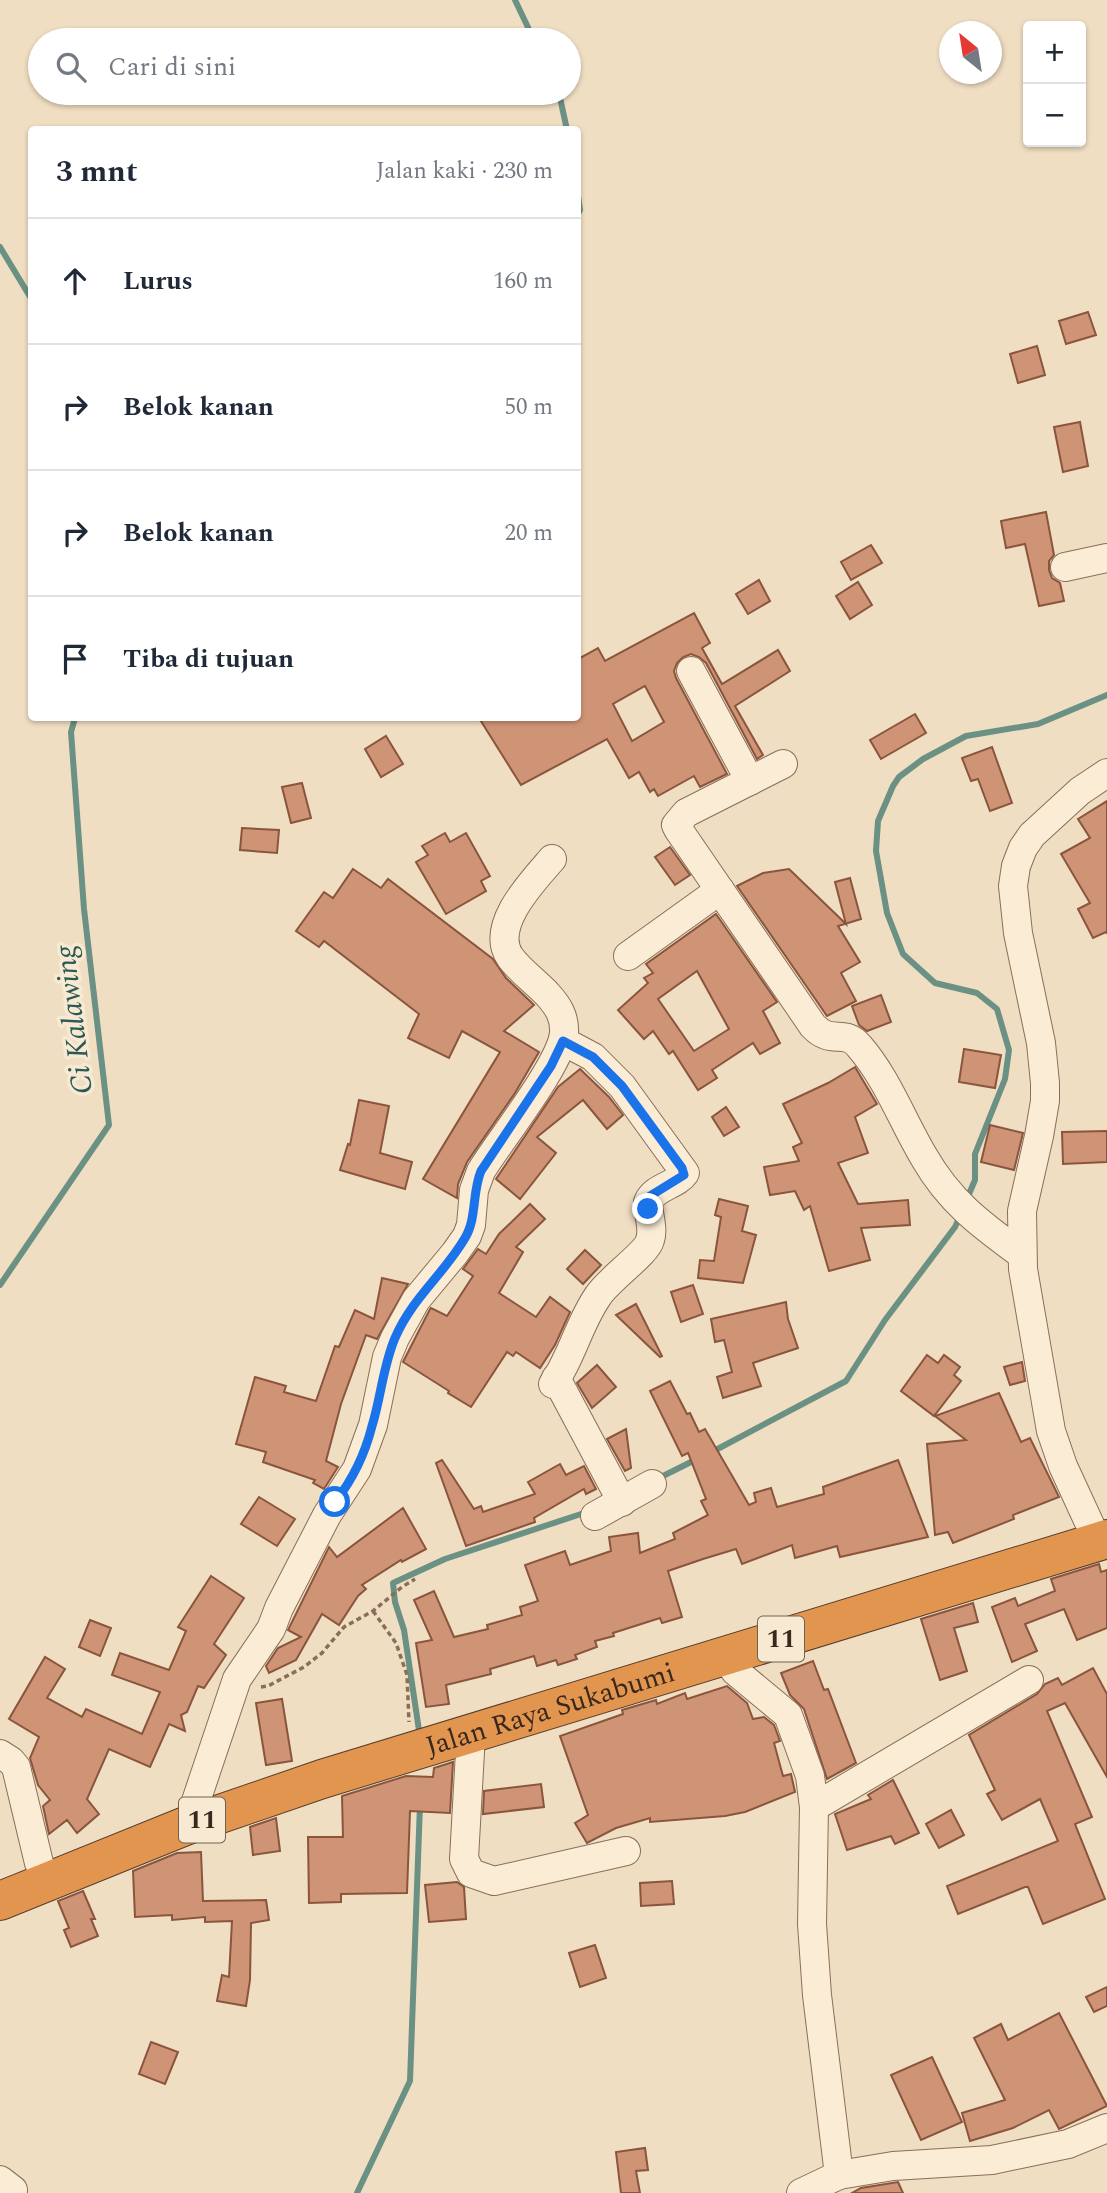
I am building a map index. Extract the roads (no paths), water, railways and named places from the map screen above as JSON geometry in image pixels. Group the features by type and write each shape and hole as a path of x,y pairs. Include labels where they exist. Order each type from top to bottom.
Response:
{"highway":[{"name":"Jalan Raya Sukabumi","path":"0,1901 188,1825 309,1783 1102,1540"}],"street":[{"path":"1065,567 1107,558"},
{"path":"691,671 750,781"},
{"path":"783,764 686,813 676,825 813,1026 826,1037 849,1037 869,1057 923,1156 953,1199 969,1215 1021,1254"},
{"path":"1102,1540 1063,1466 1051,1431 1021,1254 1022,1211 1039,1136 1045,1092 1041,1043 1013,886 1016,866 1032,835 1080,791 1107,773"},
{"path":"188,1825 237,1679 271,1629 327,1515 357,1469 373,1425 387,1357 401,1324 416,1300 467,1236 474,1189 481,1171 551,1066 563,1041 564,1022 558,1007 511,958 505,940 508,919 528,887 552,859"},
{"path":"628,956 720,890"},
{"path":"563,1041 593,1057 622,1086 685,1173 679,1180 650,1196 650,1240 646,1248 598,1295 555,1381 622,1502"},
{"path":"595,1516 652,1485"},
{"path":"725,1656 735,1671 788,1715 810,1776 814,1807 811,1846 812,1924 817,1995 839,2175"},
{"path":"814,1807 1029,1680"},
{"path":"463,1736 464,1859 471,1873 494,1881 626,1851"},
{"path":"0,1754 16,1768 39,1863 48,1881"},
{"path":"801,2193 839,2175 893,2166 992,2160 1068,2144 1107,2128"}],"waterway":[{"name":"Ci Kalawing","path":"515,0 528,28"},
{"name":"Ci Kalawing","path":"562,105 566,126"},
{"path":"0,247 28,293"},
{"path":"966,1201 975,1180 975,1154 1005,1079 1009,1050 997,1009 977,993 935,983 903,954 887,913 876,851 878,821 899,777 923,759 966,736 1038,724 1107,695"},
{"name":"Ci Kalawing","path":"0,1285 109,1125 84,909 71,732 74,721"},
{"path":"710,1453 846,1381 885,1320 955,1227 961,1214"},
{"path":"657,1479 697,1459"},
{"path":"420,1737 404,1630 395,1602 393,1583 445,1559 587,1512"},
{"path":"357,2193 410,2081 420,1804"}]}
